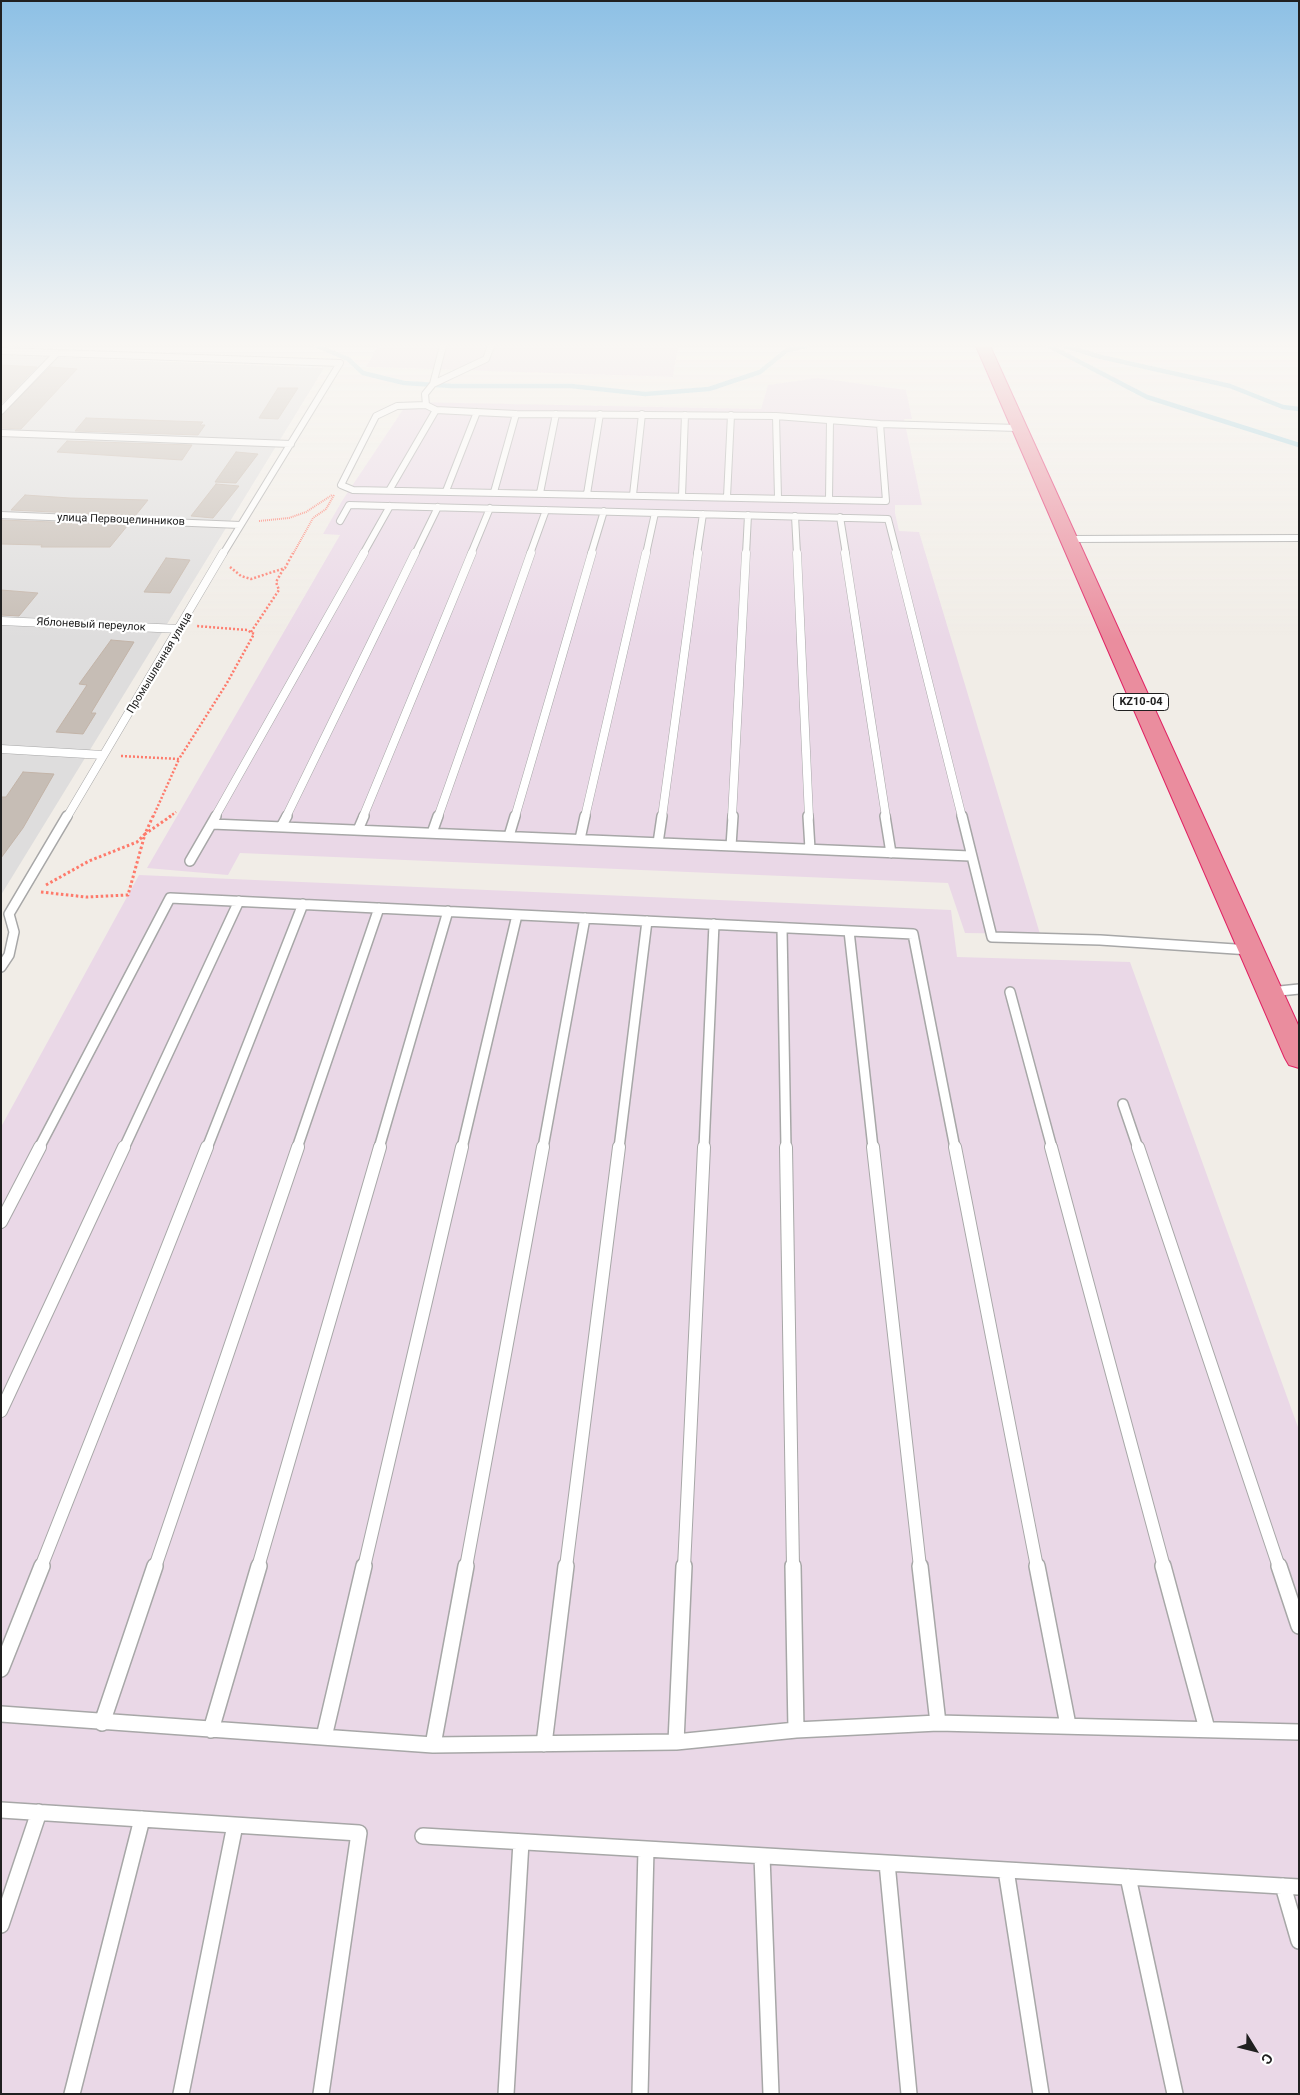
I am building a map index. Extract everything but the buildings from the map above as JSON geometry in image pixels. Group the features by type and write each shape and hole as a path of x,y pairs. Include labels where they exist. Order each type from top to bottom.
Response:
{"highway":[{"name":"KZ10-04","path":"1025,444 1070,539 1269,992 1294,1036 1299,1058"}],"lane":[{"path":"285,444 291,444"},
{"name":"Промышленная улица","path":"1,967 8,955 14,932 5,915 104,755 241,524 291,444"},
{"path":"362,444 341,485 353,490 390,489 886,501 882,444"},
{"path":"390,489 416,444"},
{"path":"446,491 465,444"},
{"path":"494,492 508,444"},
{"path":"540,493 550,444"},
{"path":"587,494 595,444"},
{"path":"633,495 639,444"},
{"path":"682,496 684,444"},
{"path":"727,497 730,444"},
{"path":"777,444 778,498"},
{"path":"829,499 830,444"},
{"path":"340,521 349,505 888,518 970,856 992,937 1100,940 1250,950"},
{"path":"190,861 390,506"},
{"path":"281,826 438,507"},
{"path":"358,830 490,508"},
{"path":"432,833 546,510"},
{"path":"509,836 604,511"},
{"path":"580,840 655,513"},
{"path":"658,843 703,514"},
{"name":"улица Первоцелинников","path":"1,515 241,524"},
{"path":"731,846 748,515"},
{"path":"795,516 810,849"},
{"path":"840,517 891,853"},
{"path":"1070,539 1299,538"},
{"name":"Яблоневый переулок","path":"1,621 181,627"},
{"path":"1,749 104,755"},
{"path":"212,824 970,856"},
{"path":"1,1222 170,898 913,934 1068,1725"},
{"path":"1,1411 239,901"},
{"path":"1,1668 303,904"},
{"path":"102,1723 379,908"},
{"path":"211,1730 448,911"},
{"path":"324,1737 517,915"},
{"path":"433,1745 585,918"},
{"path":"544,1744 647,921"},
{"path":"676,1742 714,924"},
{"path":"782,928 796,1730"},
{"path":"849,931 938,1723"},
{"path":"1269,992 1299,990"},
{"path":"1010,992 1207,1729"},
{"path":"1123,1104 1299,1626"},
{"path":"1,1714 102,1723 433,1745 676,1742 796,1730 938,1723 1299,1732"},
{"path":"1,1810 359,1833 321,2094"},
{"path":"1,1925 39,1812"},
{"path":"72,2094 142,1819"},
{"path":"181,2094 235,1825"},
{"path":"423,1836 1291,1887 1299,1941"},
{"path":"506,2094 521,1842"},
{"path":"640,2094 646,1849"},
{"path":"762,1856 771,2094"},
{"path":"887,1863 909,2094"},
{"path":"1006,1870 1041,2094"},
{"path":"1128,1877 1175,2094"}],"path":[{"path":"241,524 288,518 306,512 335,493 326,509 313,518 276,582 279,590 251,632"},
{"path":"221,558 241,576 251,579 285,568"},
{"path":"181,627 251,632"},
{"path":"38,893 46,891 86,897 128,895 145,834 179,759 228,683 254,634 251,632"},
{"path":"104,755 179,759"},
{"path":"40,888 89,861 137,842 176,812"}],"shaded area":[{"path":"1,444 278,444 1,895"},
{"path":"380,444 909,444 922,505 895,505 899,531 919,532 1040,934 965,933 948,883 240,853 228,875 147,868 340,535 323,534 342,501"},
{"path":"139,875 951,910 957,957 1130,962 1299,1430 1299,2094 1,2094 1,1127"}],"waterway":[{"path":"1295,444 1299,445"}]}
